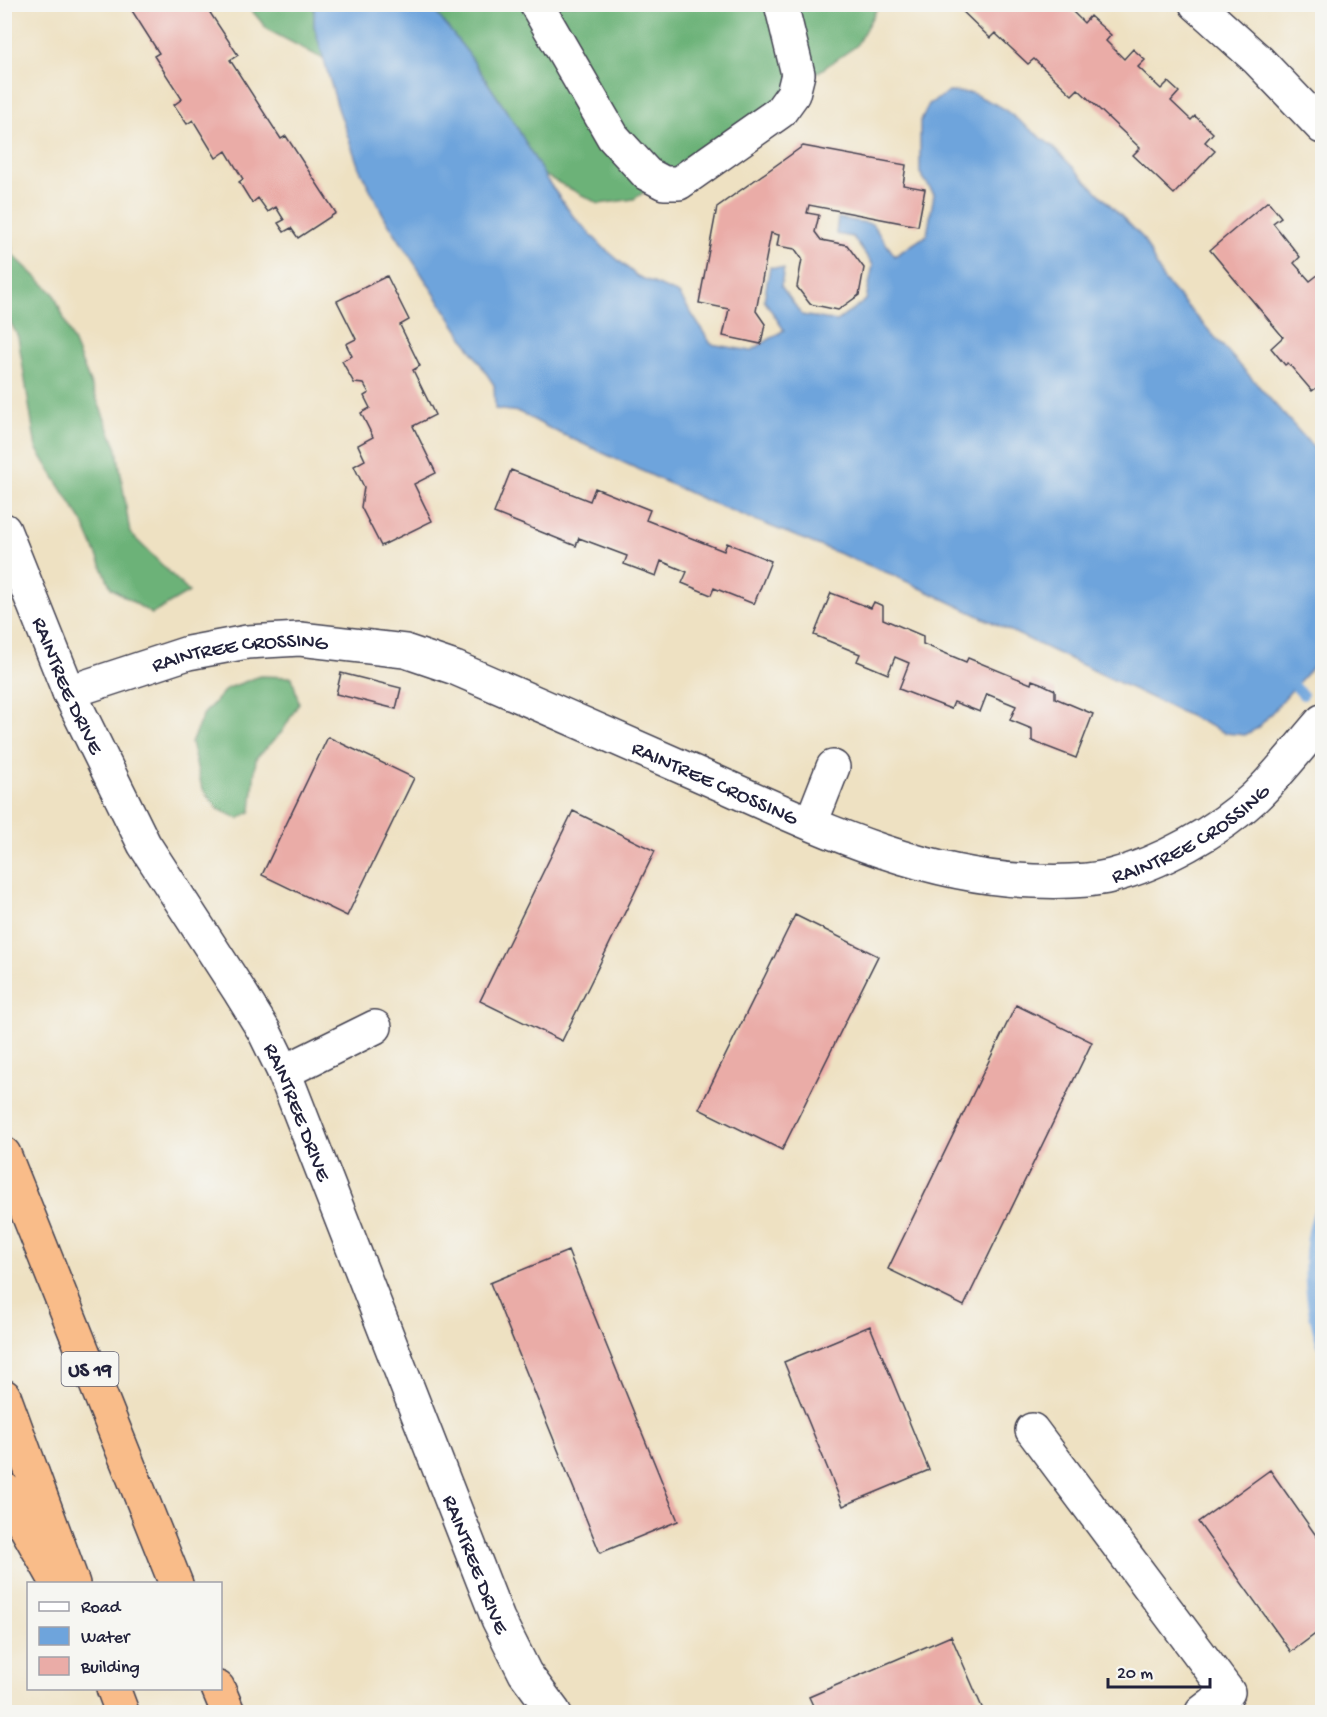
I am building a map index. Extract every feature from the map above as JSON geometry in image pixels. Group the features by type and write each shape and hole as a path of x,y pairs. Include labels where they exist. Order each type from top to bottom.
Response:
{"highway":[{"name":"US 19","path":"4,1154 175,1582"},
{"path":"4,1396 72,1582"},
{"path":"4,1489 56,1582"},
{"path":"113,1690 122,1713"},
{"path":"218,1690 228,1713"}],"street":[{"path":"536,4 613,137 647,174 664,183 679,183 780,112 793,94 798,74 781,4"},
{"path":"1196,4 1258,60 1323,128"},
{"name":"RAINTREE DRIVE","path":"4,530 69,692 144,844 264,1031 284,1072 498,1619 525,1673 554,1713"},
{"name":"RAINTREE CROSSING","path":"69,692 188,653 247,642 300,639 405,651 456,668 872,848 941,870 1004,880 1063,882 1111,876 1158,859 1208,835 1254,798 1323,721"},
{"path":"811,823 833,767"},
{"path":"284,1072 375,1027"},
{"path":"1032,1430 1228,1692 1202,1713"}],"green space":[{"path":"247,5 879,5 856,46 634,199 599,204 268,30"},
{"path":"4,183 7,190 12,254 54,294 117,449 130,533 189,592 152,614 111,588 83,523 36,448 18,337 5,312"},
{"path":"260,676 292,677 299,703 282,732 256,758 251,811 239,819 218,809 202,788 191,743 203,715 226,689"}],"water":[{"path":"314,5 430,5 468,53 515,124 547,180 573,216 603,247 637,276 679,294 711,344 751,351 784,330 764,300 770,267 784,269 781,286 802,315 837,321 866,300 873,265 853,237 836,234 838,218 872,224 895,256 927,235 934,194 920,173 920,122 929,104 949,92 972,93 1001,107 1052,146 1143,238 1163,279 1322,457 1322,656 1258,728 1245,735 1225,733 893,575 707,501 519,412 495,409 494,385 385,218 359,168 338,108 314,26"}],"building":[{"path":"132,4 200,4 202,7 205,5 238,55 230,60 281,139 286,136 336,213 298,238 291,228 284,232 278,223 284,220 276,207 268,212 258,198 252,203 239,182 243,179 226,151 216,158 193,120 187,124 174,105 182,99 154,56 159,53 129,6"},
{"path":"955,4 1065,4 1084,23 1090,16 1111,35 1106,41 1124,59 1133,49 1145,60 1138,67 1161,89 1168,82 1179,92 1171,101 1191,120 1195,116 1213,133 1205,142 1215,151 1174,194 1133,155 1140,148 1078,89 1072,95 1034,59 1028,64 995,33 990,38"},
{"path":"803,146 906,165 903,185 925,189 918,226 809,205 807,213 819,215 815,232 821,240 847,245 864,268 859,295 838,310 810,304 797,287 802,259 795,249 777,246 779,235 771,233 756,311 765,324 761,344 723,336 729,309 699,303 717,207"},
{"path":"1268,201 1281,217 1273,223 1300,257 1294,263 1310,281 1319,274 1322,279 1322,293 1319,295 1322,299 1322,390 1319,386 1312,391 1288,363 1285,365 1271,348 1283,337 1210,250"},
{"path":"387,276 409,320 400,325 420,366 413,370 435,415 413,426 436,473 414,484 432,521 381,546 361,507 364,487 354,466 365,460 358,445 373,437 361,413 370,408 364,396 369,393 364,384 354,383 342,361 352,356 346,344 356,339 337,301"},
{"path":"511,470 590,501 595,488 650,510 646,520 724,551 727,543 771,561 754,604 714,588 711,595 682,583 687,572 661,561 656,576 624,564 627,556 579,538 576,546 494,513"},
{"path":"831,593 871,608 874,602 883,606 883,619 923,636 923,644 966,662 968,658 1031,684 1032,680 1040,683 1055,690 1055,698 1093,714 1076,758 1032,741 1032,729 1010,720 1016,706 987,694 980,712 954,702 951,709 899,689 909,663 895,657 888,674 857,661 860,654 814,635"},
{"path":"341,673 401,688 396,709 336,694"},
{"path":"328,737 414,778 347,916 262,875"},
{"path":"573,811 655,851 562,1041 480,1001"},
{"path":"795,915 878,956 782,1150 699,1109"},
{"path":"1016,1005 1092,1042 964,1306 888,1269"},
{"path":"568,1251 678,1521 600,1553 490,1283"},
{"path":"870,1326 929,1470 843,1506 784,1362"},
{"path":"1270,1470 1322,1544 1322,1629 1291,1652 1198,1522"},
{"path":"951,1636 984,1712 816,1712 809,1697"}],"waterway":[{"path":"1295,686 1303,695"},
{"path":"1322,1200 1313,1232 1310,1259 1310,1288 1322,1344"}]}
